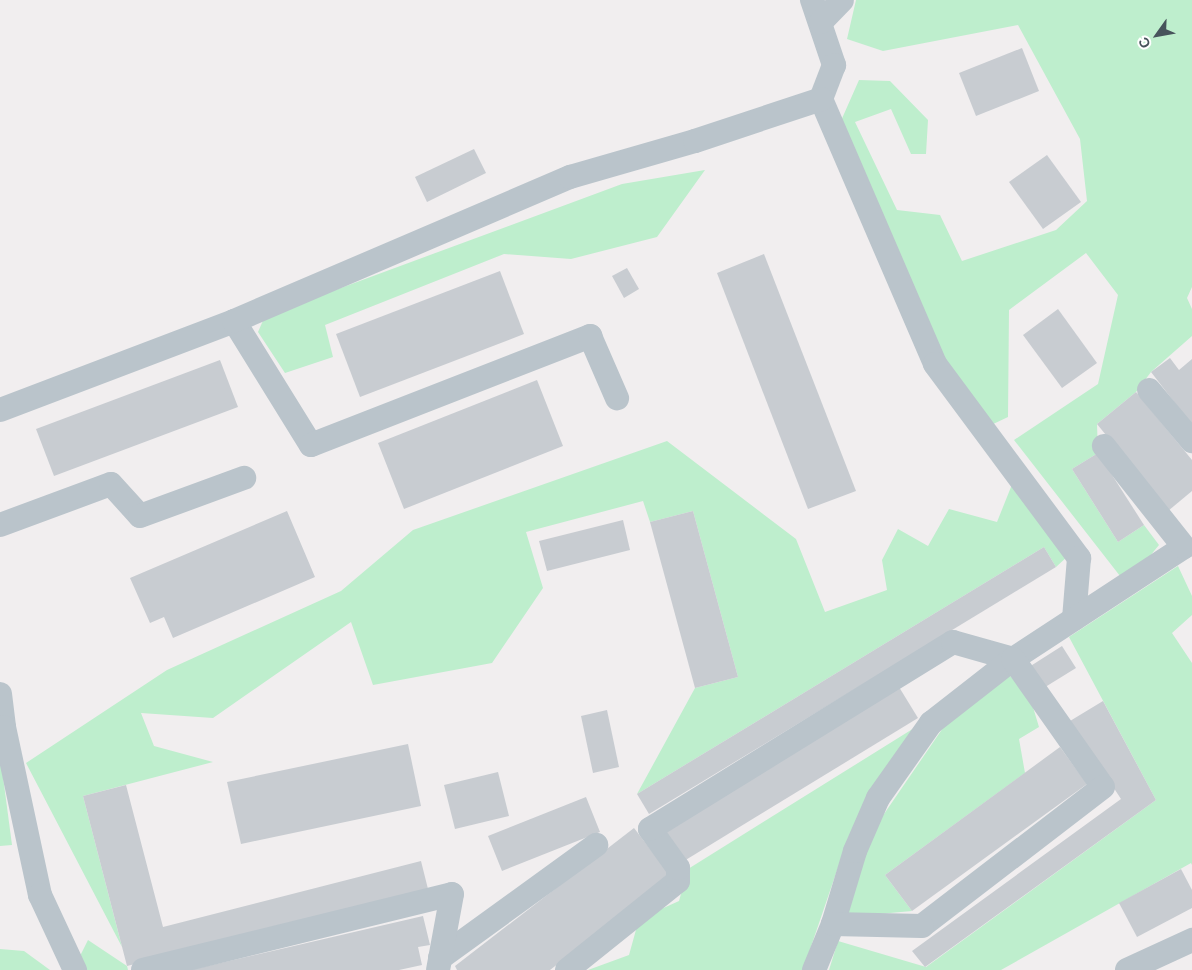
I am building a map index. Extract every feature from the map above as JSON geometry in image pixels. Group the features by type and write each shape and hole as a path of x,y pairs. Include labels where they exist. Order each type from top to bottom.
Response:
{"lane":[{"path":"812,0 834,65 820,99 936,364 1079,558 1074,619"},
{"path":"821,22 842,0"},
{"path":"0,410 234,321 570,177 695,141 820,99"},
{"path":"234,321 310,444 590,336 617,398"},
{"path":"1150,390 1192,440"},
{"path":"814,970 833,924 855,851 878,798 931,723 1013,659 1188,543 1104,446"},
{"path":"0,525 111,484 140,516 244,478"},
{"path":"567,970 678,881 678,868 650,829 953,642 1013,659 1103,787 922,926 833,924"},
{"path":"0,694 4,727 40,895 74,970"},
{"path":"439,964 596,845"},
{"path":"143,970 452,894 439,964"},
{"path":"1127,970 1192,940"}],"green space":[{"path":"856,0 1192,0 1192,287 1187,298 1192,309 1192,336 1151,372 1136,392 1097,424 1098,453 1072,469 1118,542 1144,525 1159,545 1140,568 1120,576 1014,440 1098,384 1118,295 1086,253 1009,310 1008,417 989,426 928,332 840,123 859,80 890,81 928,120 926,154 911,154 891,109 855,122 897,210 940,215 962,261 1056,230 1087,201 1080,139 1018,25 883,51 847,39"},
{"path":"705,170 657,237 571,259 504,254 325,325 333,357 285,373 258,332 265,316 622,184"},
{"path":"667,441 796,539 825,612 887,590 882,560 898,529 928,546 949,509 997,522 1013,482 1068,556 1056,567 1044,547 637,794 695,688 738,677 693,511 650,522 643,501 526,532 543,588 492,663 373,685 351,622 213,718 141,713 154,746 213,762 83,796 122,947 26,763 167,670 341,591 413,530"},
{"path":"1178,566 1192,596 1192,615 1172,633 1192,663 1192,865 1191,863 1001,970 829,970 838,941 926,967 1156,800 1069,637"},
{"path":"1009,675 1029,694 1039,727 1019,739 1025,773 885,875 912,911 846,917 871,833 945,725"},
{"path":"919,725 848,838 803,970 588,970 629,955 639,919 679,901 688,869"},
{"path":"0,754 12,845 0,846"},
{"path":"88,940 127,966 128,970 84,970 79,958"},
{"path":"0,949 24,951 50,970 0,970"}],"building":[{"path":"1022,48 1039,91 976,116 959,73"},
{"path":"474,149 486,173 427,202 415,177"},
{"path":"1047,155 1081,202 1043,229 1009,182"},
{"path":"764,254 856,491 808,509 717,273"},
{"path":"627,268 639,289 624,298 612,276"},
{"path":"500,271 524,334 360,397 336,334"},
{"path":"1058,309 1097,363 1062,388 1023,335"},
{"path":"1170,358 1179,370 1192,359 1192,425 1151,372"},
{"path":"220,360 238,407 54,476 36,429"},
{"path":"537,380 563,446 404,509 378,443"},
{"path":"1136,392 1192,460 1192,491 1168,511 1097,424"},
{"path":"1098,453 1144,525 1118,542 1072,469"},
{"path":"287,511 315,577 173,638 164,617 150,623 130,578"},
{"path":"693,511 738,677 695,688 650,522"},
{"path":"623,520 630,550 547,571 539,541"},
{"path":"1044,547 1056,567 649,814 637,794"},
{"path":"1062,646 1076,668 1042,689 1029,667"},
{"path":"899,687 918,718 684,861 665,830"},
{"path":"1103,701 1156,800 925,967 912,951 1121,799 1070,721"},
{"path":"607,710 619,767 593,773 581,716"},
{"path":"408,744 421,806 241,844 227,782"},
{"path":"1060,747 1087,784 912,911 885,875"},
{"path":"498,772 509,816 455,829 444,785"},
{"path":"126,785 163,927 421,861 428,889 127,966 83,796"},
{"path":"586,797 600,832 502,871 488,836"},
{"path":"634,828 671,876 550,970 457,970 455,966"},
{"path":"1181,869 1192,890 1192,908 1137,937 1119,903"},
{"path":"423,916 430,945 418,947 422,965 399,970 190,970"}]}
